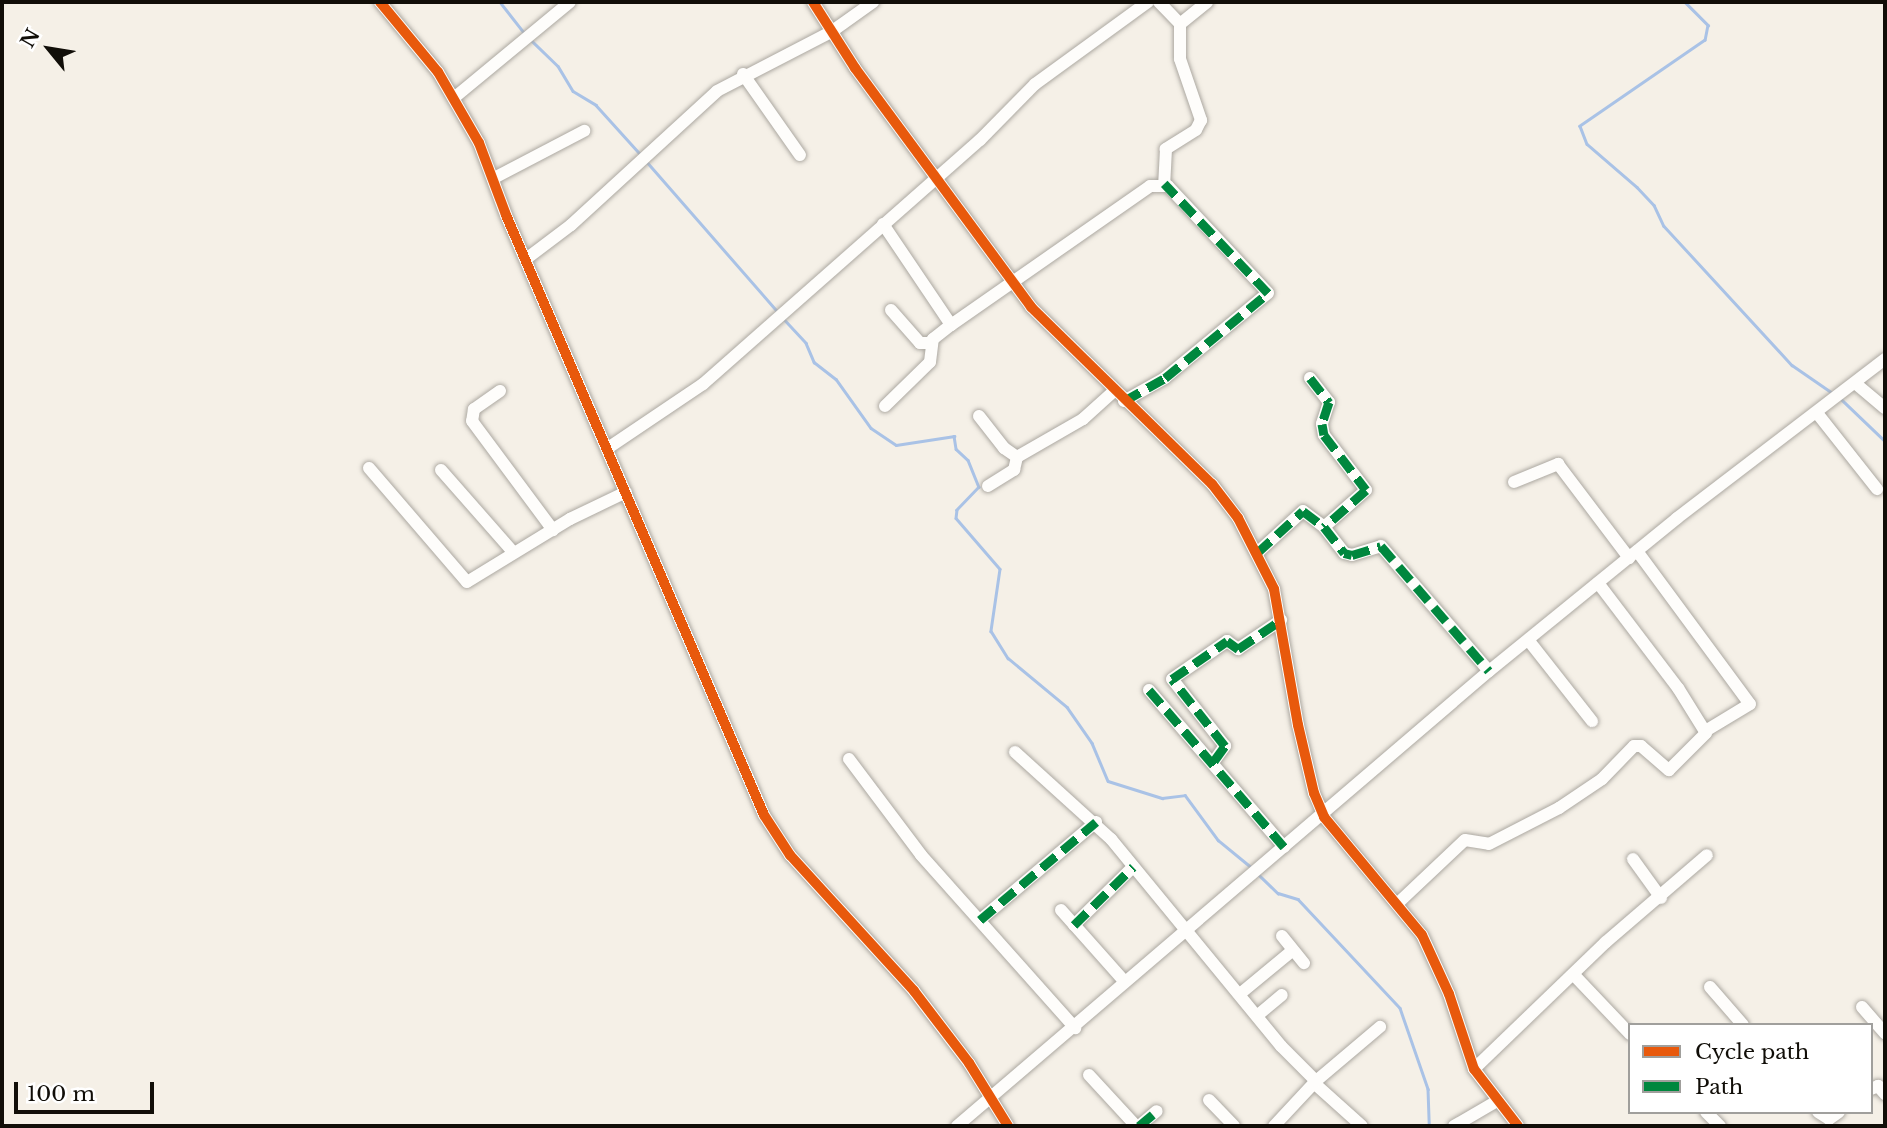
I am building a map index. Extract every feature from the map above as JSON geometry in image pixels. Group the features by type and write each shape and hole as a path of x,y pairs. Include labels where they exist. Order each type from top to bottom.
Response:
{"street":[{"path":"380,2 455,97 494,178 526,259 764,815 790,855 914,991 1008,1126"},
{"path":"455,97 570,2"},
{"path":"813,2 831,32 1012,283 1056,335 1212,484 1257,553 1274,589 1298,725 1314,793 1324,817 1426,943 1474,1069 1518,1126"},
{"path":"526,259 743,74 831,32 873,2"},
{"path":"608,447 703,384 776,323 936,179 1035,84 1148,2"},
{"path":"1124,401 1165,378 1268,293 1164,183 1166,149 1196,130 1201,120 1180,59 1180,24 1158,2"},
{"path":"1180,24 1207,2"},
{"path":"743,74 800,155"},
{"path":"494,178 584,131"},
{"path":"891,310 921,344 932,343 951,325 1132,198 1150,186 1164,183"},
{"path":"883,224 951,325"},
{"path":"885,406 930,362 932,343"},
{"path":"957,1126 1324,817 1489,671 1885,359"},
{"path":"1310,378 1329,402 1322,424 1324,435 1367,490 1324,527"},
{"path":"1855,383 1885,408"},
{"path":"500,391 470,417 553,530"},
{"path":"988,486 1014,470 1017,457 1083,419 1114,391"},
{"path":"1817,413 1877,489"},
{"path":"979,415 1004,448 1017,457"},
{"path":"1397,904 1465,840 1489,844 1559,808 1602,779 1634,746 1641,746 1668,769 1707,730 1750,705 1558,464 1514,482"},
{"path":"369,468 464,580 472,581 513,552 626,492"},
{"path":"440,470 513,552"},
{"path":"1257,553 1300,512 1324,527 1348,555 1377,545 1385,549 1489,671"},
{"path":"1598,583 1707,730"},
{"path":"1214,761 1225,746 1172,678 1226,641 1238,649 1281,620"},
{"path":"1530,641 1592,721"},
{"path":"1149,690 1214,761 1284,848"},
{"path":"1015,752 1096,822 1315,1082 1362,1126"},
{"path":"849,759 921,855 1075,1028"},
{"path":"980,920 1096,822"},
{"path":"1474,1069 1573,974 1707,855"},
{"path":"1633,859 1661,898"},
{"path":"1074,925 1133,867"},
{"path":"1061,910 1125,982"},
{"path":"1282,936 1304,964"},
{"path":"1241,993 1293,950"},
{"path":"1573,974 1628,1032"},
{"path":"1710,987 1741,1023"},
{"path":"1258,1015 1282,995"},
{"path":"1862,1007 1885,1033"},
{"path":"1274,1126 1315,1082 1380,1027"},
{"path":"1089,1075 1138,1126 1157,1111"},
{"path":"1209,1100 1234,1126"},
{"path":"1454,1126 1497,1101"},
{"path":"1821,1114 1829,1119 1836,1114"}],"waterway":[{"path":"500,2 526,35"},
{"path":"1685,2 1708,25 1705,40 1580,126 1587,144 1654,205 1664,226 1792,365 1834,394"},
{"path":"531,40 558,66 573,91 596,105 641,155"},
{"path":"648,163 779,313"},
{"path":"783,318 806,343 814,362 836,379 871,428 896,445 954,436 956,449 968,460 979,487 957,510 956,518 1000,569 991,631 1008,658 1067,707 1092,743 1108,781 1162,798 1185,795 1218,840 1251,867"},
{"path":"1840,398 1885,441"},
{"path":"1258,874 1278,893 1298,899 1400,1008 1428,1089 1429,1126"}],"marked path":[{"path":"1124,401 1165,378 1268,293 1164,183"},
{"path":"1310,378 1329,402 1322,424 1324,435 1366,490 1324,527"},
{"path":"1257,553 1303,511 1324,527 1344,553 1352,555 1381,546 1489,671"},
{"path":"1214,761 1225,746 1172,679 1227,641 1238,649 1281,620"},
{"path":"1149,690 1284,847"},
{"path":"980,920 1096,822"},
{"path":"1074,925 1133,867"},
{"path":"1139,1126 1157,1111"}],"cycle path":[{"path":"380,2 438,72 479,143 506,215 764,815 790,855 914,991 969,1063 1008,1126"},
{"path":"813,2 855,68 1031,307 1212,484 1238,518 1274,589 1298,725 1314,793 1324,817 1422,935 1449,994 1474,1069 1518,1126"}]}
